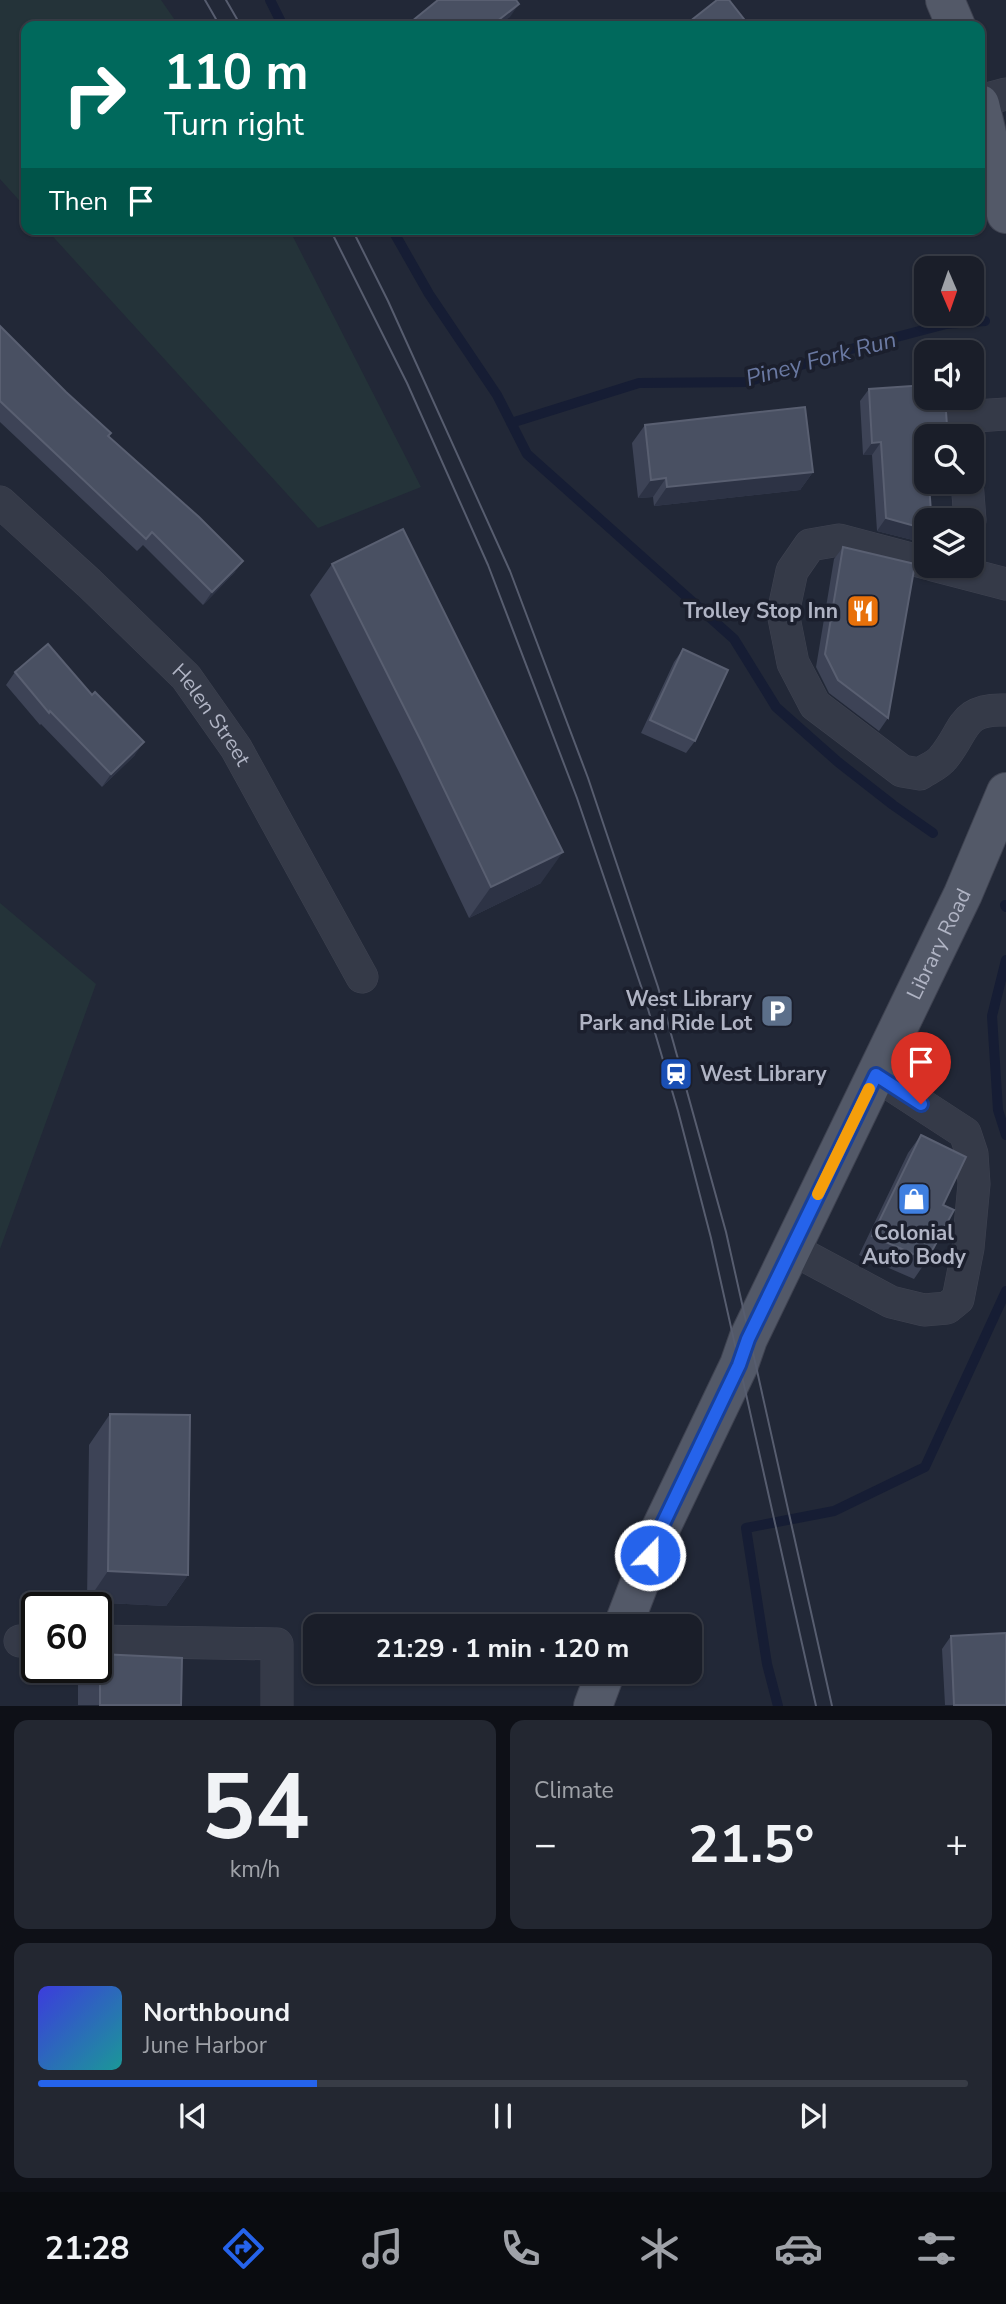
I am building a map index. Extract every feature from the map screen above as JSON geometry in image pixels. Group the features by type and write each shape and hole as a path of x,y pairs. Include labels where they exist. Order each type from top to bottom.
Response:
{"main road":[{"path":"945,0 954,21"},
{"path":"985,124 1006,214"},
{"name":"Library Road","path":"628,1614 659,1532 963,894 1006,792"},
{"path":"593,1706 601,1684"}],"street":[{"path":"985,101 1006,94"},
{"path":"962,424 961,416 1006,414"},
{"name":"Helen Street","path":"0,502 186,677 236,748 362,978"},
{"path":"914,560 839,540 810,545 792,571 783,613 793,663 815,705 902,771 920,774 942,759 963,724 986,710 1006,710"},
{"path":"983,578 1006,584"},
{"path":"792,1249 891,1302 924,1310 947,1308 958,1298 968,1248 974,1184 972,1154 965,1133 876,1075"},
{"path":"112,1641 277,1644 277,1706"}],"shaded area":[{"path":"0,0 161,0 176,21 21,21 21,202 0,179"},
{"path":"51,235 292,235 421,487 318,528"},
{"path":"0,903 96,984 0,1249"}],"building":[{"path":"438,0 516,0 519,4 497,21 412,21"},
{"path":"717,0 729,0 745,21 690,21"},
{"path":"0,326 111,433 108,436 199,517 243,561 212,592 152,532 146,539 0,401"},
{"path":"914,386 914,410 946,410 947,424 914,424 914,494 930,494 931,508 914,508 914,526 886,518 881,442 872,443 869,389"},
{"path":"805,407 813,472 667,487 666,478 651,480 645,425"},
{"path":"403,529 563,852 491,887 332,564"},
{"name":"Trolley Stop Inn","path":"843,547 914,564 888,718 838,680 825,654"},
{"path":"48,644 92,695 95,692 144,742 111,774 50,711 49,713 15,672"},
{"path":"683,649 728,670 695,741 650,720"},
{"name":"Colonial Auto Body","path":"921,1135 966,1157 943,1205 954,1210 927,1260 872,1236"},
{"path":"110,1414 190,1415 188,1575 108,1571"},
{"path":"1006,1633 1006,1705 954,1705 951,1636"},
{"path":"112,1655 182,1658 181,1705 100,1705 100,1683 112,1683"}],"waterway":[{"name":"Piney Fork Run","path":"270,0 280,21"},
{"path":"395,235 429,294 497,395 527,454 734,639 776,707 838,762 933,833"},
{"name":"Piney Fork Run","path":"511,423 639,383 747,382 851,349 946,324 985,321"},
{"path":"1006,960 992,1016 998,1110 1006,1135"},
{"path":"778,1706 767,1664 746,1528 834,1511 925,1467 1006,1291"}],"tram line":[{"path":"205,0 217,21"},
{"path":"226,0 238,21"},
{"path":"333,235 407,383 488,565 577,798 643,992 711,1238 816,1706"},
{"path":"355,235 388,301 510,571 588,778 658,987 726,1232 832,1706"}],"slow traffic":[{"path":"818,1194 869,1089"}],"place":[{"name":"Trolley Stop Inn","path":"863,611"},
{"name":"West Library Park and Ride Lot","path":"777,1011"},
{"name":"West Library","path":"676,1074"},
{"name":"Colonial Auto Body","path":"914,1199"}],"route":[{"path":"650,1555 739,1365 748,1339 876,1075 921,1104"}]}
